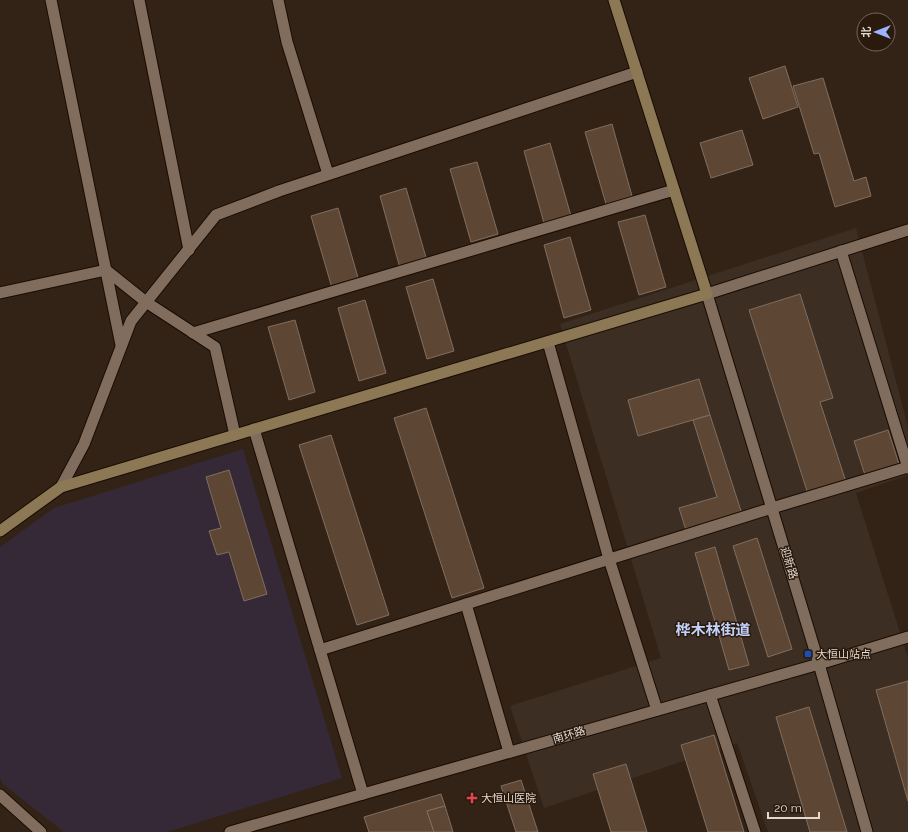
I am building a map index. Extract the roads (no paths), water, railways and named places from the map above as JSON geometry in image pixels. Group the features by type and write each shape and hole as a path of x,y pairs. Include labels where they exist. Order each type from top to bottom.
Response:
{"main road":[{"path":"0,530 61,487 707,294 614,0"}],"street":[{"path":"51,0 121,346"},
{"path":"139,0 189,250"},
{"path":"278,0 287,42 328,174"},
{"path":"61,487 84,444 131,320 216,215 278,191 328,174 637,72"},
{"path":"193,333 674,190"},
{"path":"707,294 908,230"},
{"path":"320,650 772,508 908,467 841,251"},
{"path":"0,293 106,270"},
{"path":"106,270 146,302 214,347 235,435"},
{"name":"迎新路","path":"707,294 819,664 867,832"},
{"path":"548,342 609,559 657,710"},
{"path":"254,429 363,794"},
{"path":"466,604 509,752"},
{"name":"南环路","path":"230,832 819,664 908,637"},
{"path":"710,695 755,832"},
{"path":"0,795 41,832"}],"place":[{"name":"大恒山站点","path":"808,654"},
{"name":"大恒山医院","path":"472,798"}],"district":[{"name":"桦木林街道","path":"713,630"}]}
